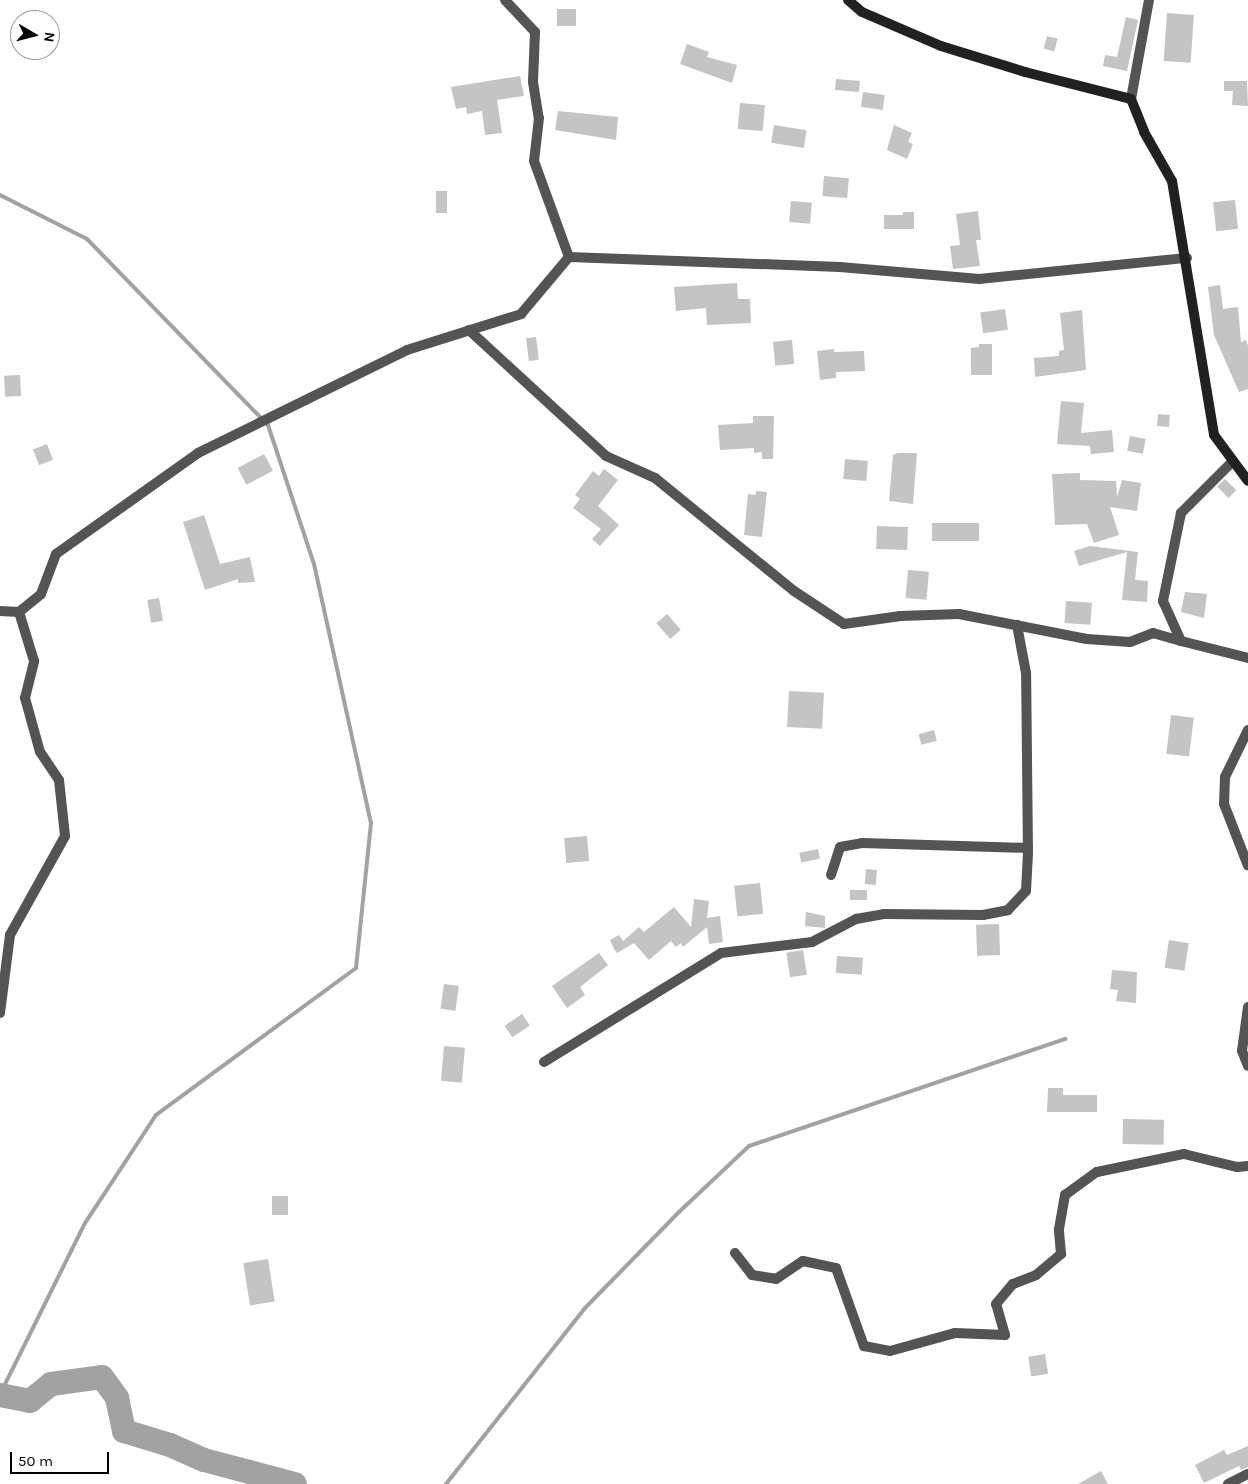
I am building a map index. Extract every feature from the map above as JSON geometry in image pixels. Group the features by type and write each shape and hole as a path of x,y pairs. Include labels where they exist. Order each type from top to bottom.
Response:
{"street":[{"path":"505,0 535,32 533,82 539,118 534,161 569,257"},
{"path":"848,0 862,12 941,46 1025,72 1131,98"},
{"path":"1149,0 1131,98 1144,132 1172,180 1187,258 1214,435 1248,481"},
{"path":"569,257 840,266 979,279 1187,258"},
{"path":"0,611 19,612 41,594 56,554 198,453 407,350 521,314 569,257"},
{"path":"469,330 606,456 655,478 794,591 844,624 900,616 959,614 1087,639 1130,642 1154,633 1248,658"},
{"path":"1181,640 1163,601 1180,513 1233,461"},
{"path":"0,1014 10,935 65,836 59,780 40,752 25,698 34,661 19,612"},
{"path":"544,1062 721,954 812,942 856,919 884,914 983,915 1008,910 1026,891 1028,848 1026,673 1017,625"},
{"path":"1248,730 1225,777 1224,804 1248,866"},
{"path":"831,875 840,847 862,843 1028,848"},
{"path":"1248,1007 1242,1051 1248,1066"},
{"path":"735,1253 752,1275 768,1278 776,1279 802,1261 836,1268 864,1346 890,1351 955,1332 1005,1335 996,1304 1013,1284 1036,1274 1061,1254 1059,1229 1065,1195 1097,1172 1184,1154 1237,1167 1248,1166"},
{"path":"1228,1484 1248,1474"}],"building":[{"path":"557,9 576,9 576,26 557,26"},
{"path":"1167,13 1194,15 1191,63 1164,61"},
{"path":"1126,17 1138,20 1127,71 1103,66 1105,55 1117,57"},
{"path":"1047,36 1058,39 1054,51 1044,49"},
{"path":"687,44 709,52 707,57 737,65 732,83 680,64"},
{"path":"520,76 524,96 497,100 502,133 485,135 482,111 467,114 466,107 456,109 451,87"},
{"path":"836,79 860,81 859,92 835,90"},
{"path":"1224,81 1247,81 1248,106 1232,105 1233,91 1224,91"},
{"path":"863,92 885,95 883,110 861,107"},
{"path":"740,103 765,105 763,131 738,129"},
{"path":"558,111 618,117 616,140 555,130"},
{"path":"774,125 807,130 804,148 771,143"},
{"path":"894,125 912,133 908,142 913,144 907,159 887,150"},
{"path":"824,176 849,178 847,198 822,196"},
{"path":"436,191 447,191 447,213 436,213"},
{"path":"1235,200 1238,229 1216,231 1213,202"},
{"path":"791,201 812,203 810,224 789,222"},
{"path":"978,211 981,240 976,240 980,266 953,269 950,246 960,245 956,214"},
{"path":"903,212 914,212 914,229 884,229 884,215 903,215"},
{"path":"737,283 738,299 750,299 751,323 707,325 706,308 676,311 674,287"},
{"path":"1220,285 1223,309 1238,307 1241,342 1246,340 1248,346 1248,389 1239,392 1214,335 1208,287"},
{"path":"1005,309 1008,330 983,333 980,312"},
{"path":"1082,310 1086,370 1035,377 1034,358 1059,356 1059,351 1064,350 1060,313"},
{"path":"536,337 539,360 529,361 526,338"},
{"path":"792,340 794,364 775,366 773,342"},
{"path":"979,344 992,344 992,375 971,375 971,348 979,347"},
{"path":"834,349 834,352 864,351 865,371 836,372 836,378 820,380 817,351"},
{"path":"20,375 21,396 5,397 4,376"},
{"path":"1061,401 1084,403 1081,433 1112,430 1114,452 1091,454 1090,446 1057,444"},
{"path":"1158,414 1170,415 1169,427 1157,426"},
{"path":"753,416 774,416 773,459 762,459 762,452 754,453 754,448 720,450 718,425 753,423"},
{"path":"1130,436 1146,439 1143,454 1127,451"},
{"path":"47,444 53,460 39,465 33,449"},
{"path":"898,453 917,453 913,504 889,501 893,455"},
{"path":"264,454 273,471 246,485 238,468"},
{"path":"845,459 868,461 866,481 843,479"},
{"path":"604,469 618,480 598,506 619,525 600,546 592,539 601,529 573,508 580,499 575,495 593,471 599,476"},
{"path":"1080,473 1080,480 1116,481 1117,497 1122,480 1141,483 1137,511 1110,507 1119,535 1094,543 1087,524 1055,525 1052,474"},
{"path":"1225,479 1236,490 1229,498 1217,487"},
{"path":"756,491 767,492 762,537 744,535 748,494 756,495"},
{"path":"204,515 220,564 250,557 255,582 238,583 238,579 205,590 183,522"},
{"path":"932,523 979,523 979,541 932,541"},
{"path":"877,526 908,527 907,550 876,549"},
{"path":"1090,546 1138,552 1135,580 1148,581 1147,602 1122,600 1127,552 1079,566 1074,551"},
{"path":"908,570 929,572 926,600 906,598"},
{"path":"1185,592 1207,594 1204,618 1181,612"},
{"path":"159,598 163,621 151,623 147,600"},
{"path":"1066,601 1092,603 1090,625 1064,623"},
{"path":"667,614 681,630 670,639 656,623"},
{"path":"789,691 824,693 822,729 787,727"},
{"path":"1171,715 1194,718 1189,757 1166,754"},
{"path":"934,730 937,741 921,745 919,734"},
{"path":"587,836 589,861 566,863 564,838"},
{"path":"818,849 820,859 801,862 799,853"},
{"path":"866,869 877,870 876,885 865,884"},
{"path":"760,883 763,914 737,917 734,886"},
{"path":"850,890 867,890 867,900 850,900"},
{"path":"694,899 709,901 707,918 720,916 723,942 709,944 707,927 683,947 681,943 676,947 671,941 649,960 634,943 617,953 614,949 610,940 619,935 623,941 639,927 644,932 674,907 691,927"},
{"path":"806,912 825,916 825,928 805,926"},
{"path":"999,924 1000,955 977,956 976,925"},
{"path":"1169,940 1189,943 1184,971 1165,968"},
{"path":"803,950 807,975 790,977 786,953"},
{"path":"599,953 608,965 580,987 585,995 567,1008 552,986"},
{"path":"837,956 863,958 862,975 836,973"},
{"path":"1112,970 1137,972 1136,1003 1116,1001 1118,990 1110,989"},
{"path":"444,984 459,986 455,1011 441,1009"},
{"path":"522,1014 530,1026 512,1037 505,1026"},
{"path":"444,1046 465,1048 462,1083 441,1081"},
{"path":"1048,1088 1063,1088 1063,1095 1097,1095 1097,1112 1047,1112"},
{"path":"1123,1119 1164,1120 1164,1145 1123,1144"},
{"path":"272,1196 288,1196 288,1215 272,1215"},
{"path":"268,1259 275,1301 250,1305 243,1263"},
{"path":"1045,1354 1048,1374 1031,1376 1028,1357"},
{"path":"1248,1446 1248,1467 1241,1470 1239,1466 1204,1483 1195,1465 1224,1450 1227,1455"},
{"path":"1101,1471 1108,1484 1078,1484"}],"waterway":[{"path":"0,195 87,239 268,425 314,564 371,823 356,968 156,1115 85,1223 0,1394"},
{"path":"446,1484 585,1308 679,1212 749,1146 1065,1039"},
{"path":"0,1395 30,1401 51,1384 102,1377 117,1398 124,1431 170,1445 204,1460 295,1484"}]}
